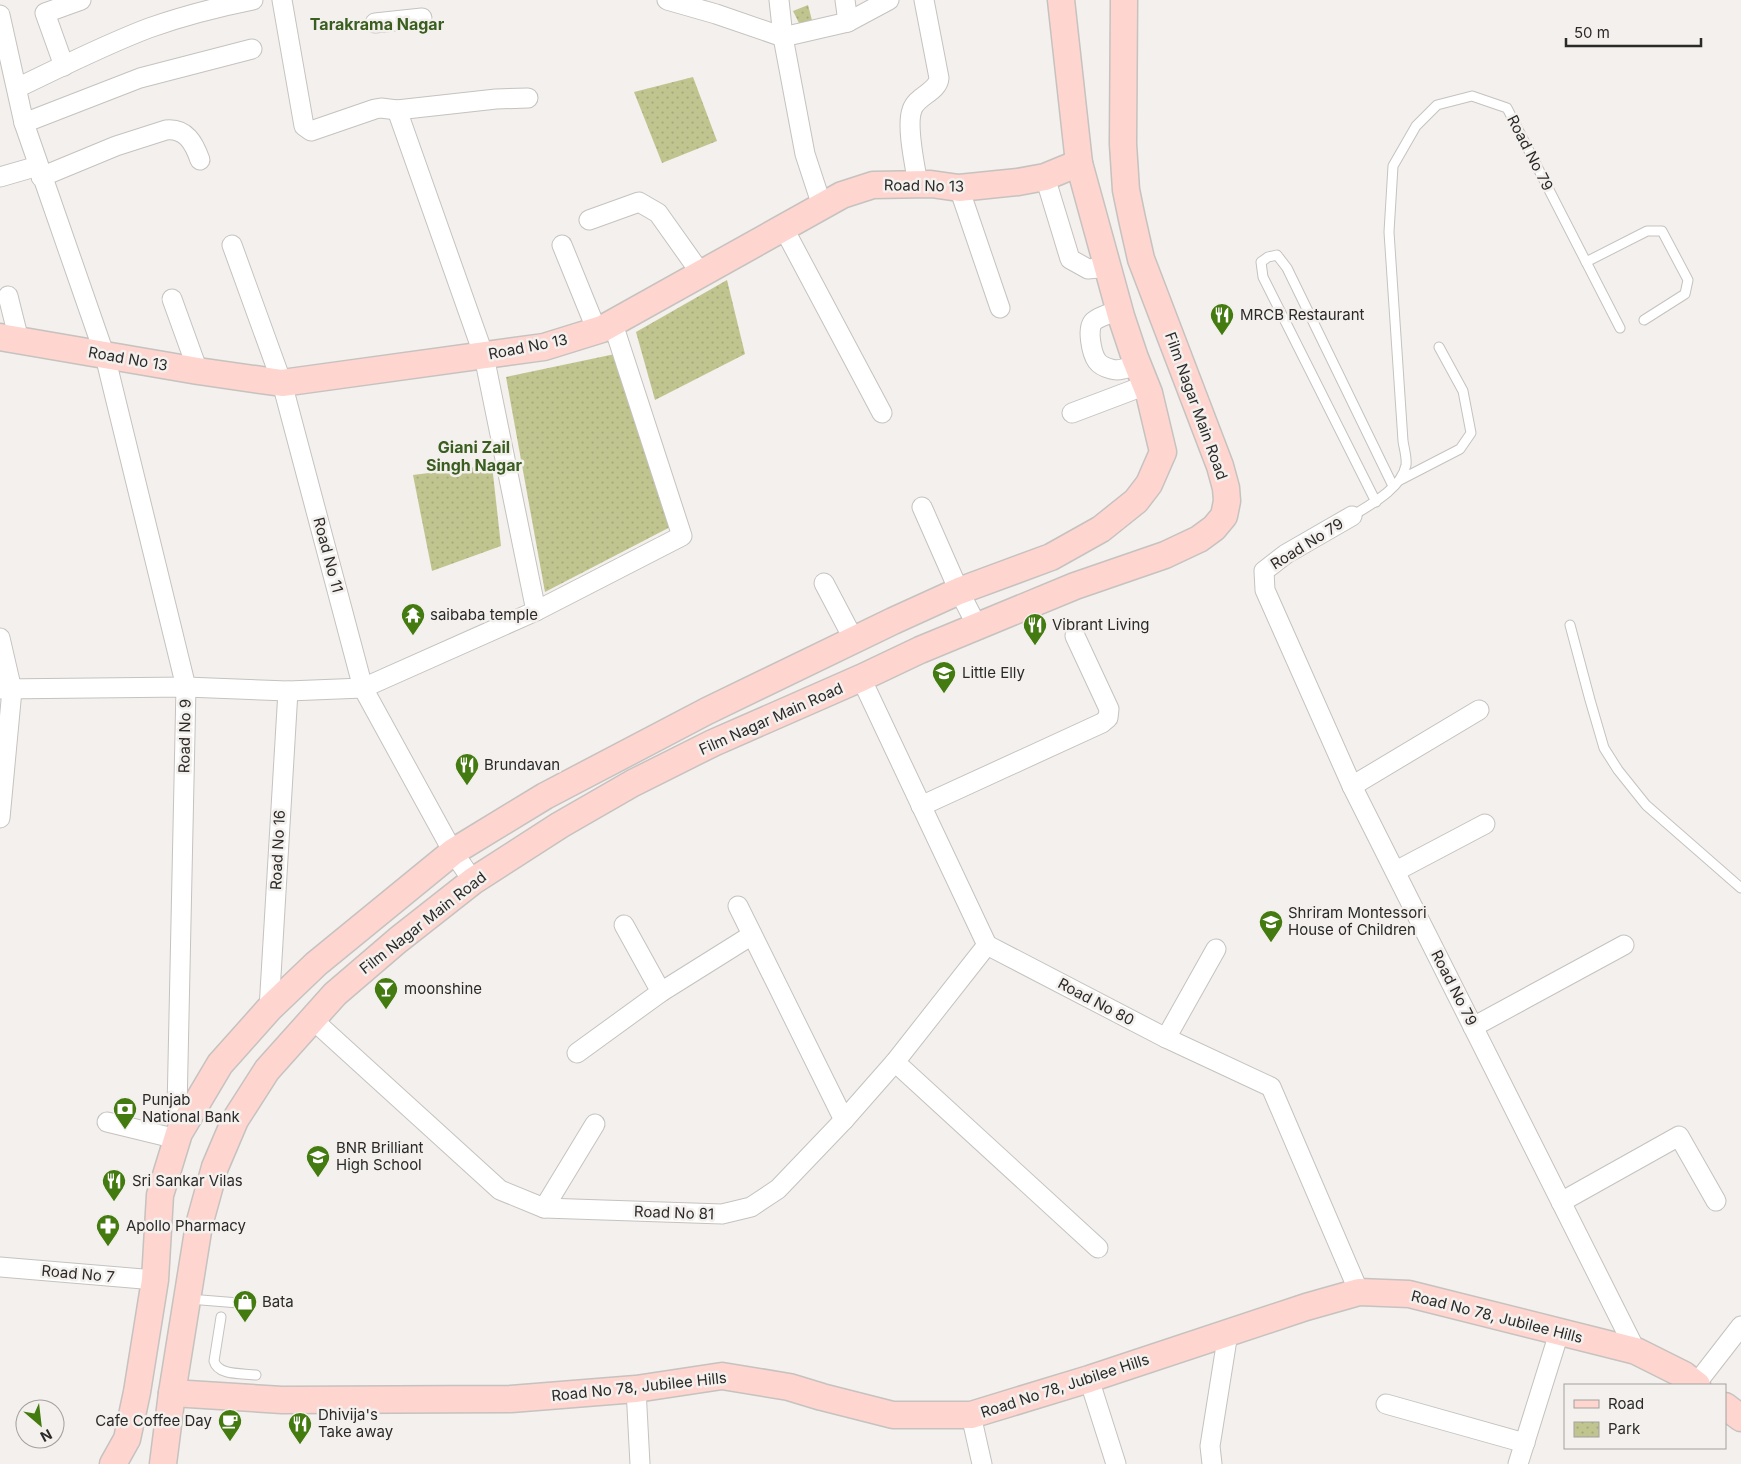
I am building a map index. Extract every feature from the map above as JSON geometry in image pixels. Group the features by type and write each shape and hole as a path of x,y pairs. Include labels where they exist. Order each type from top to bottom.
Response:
{"main road":[{"path":"113,1464 127,1440 137,1392 155,1280 160,1195 181,1132 220,1064 269,1010 316,964 453,852 546,796 707,711 854,640 959,591 1051,557 1102,529 1136,501 1149,484 1163,452 1150,393 1119,310 1079,162 1061,0"},
{"name":"Film Nagar Main Road","path":"164,1464 172,1393 199,1225 215,1167 235,1120 272,1065 335,994 398,940 473,881 560,825 633,783 712,743 920,650 1075,586 1164,555 1199,539 1214,528 1224,516 1227,501 1226,488 1220,466 1141,258 1126,190 1123,144 1124,0"},
{"name":"Road No 13","path":"10,338 105,356 282,383 544,347 605,328 842,195 873,185 931,184 959,188 1018,182 1045,177 1079,162"},
{"path":"236,1045 272,1065"},
{"name":"Road No 78, Jubilee Hills","path":"172,1393 224,1384 282,1400 511,1399 636,1389 722,1376 789,1387 893,1415 971,1415 1359,1292 1409,1294 1636,1351 1684,1375 1696,1384"},
{"path":"1726,1407 1741,1418"}],"street":[{"path":"64,66 43,7 81,0"},
{"path":"17,88 98,49 151,28 223,6 252,0"},
{"path":"282,0 304,126 311,131 381,108 396,110 496,99 528,98"},
{"path":"667,0 716,7 783,37 848,22 889,0"},
{"path":"779,0 783,37 806,154 822,206"},
{"path":"845,0 848,22"},
{"path":"918,184 911,128 912,109 919,99 939,84 924,0"},
{"name":"Road No 9","path":"0,15 3,38 17,88 24,123 39,171 105,356 186,687 177,1110 181,1132"},
{"path":"375,23 422,18"},
{"path":"24,123 140,78 252,49"},
{"path":"396,110 484,356 536,611"},
{"path":"0,177 39,171 166,130 175,129 183,132 196,149 200,160"},
{"path":"1045,177 1070,259 1088,269 1108,267"},
{"path":"959,188 1000,308"},
{"path":"589,220 639,202 658,213 702,275"},
{"path":"783,227 882,414"},
{"name":"Road No 11","path":"232,245 282,383 363,688 453,852 473,881"},
{"path":"6,689 186,687 288,691 363,688 536,611 682,536 605,328 562,245"},
{"path":"8,296 10,338"},
{"path":"172,299 198,371"},
{"path":"1119,310 1094,321 1090,327 1088,334 1097,361 1105,367 1114,370 1125,369 1142,374"},
{"path":"1072,413 1142,374"},
{"path":"922,507 959,591 977,626"},
{"name":"Road No 79","path":"1352,516 1286,554 1264,572 1264,590 1352,786 1636,1351"},
{"path":"824,583 854,640"},
{"path":"921,806 1102,723 1108,718 1109,709 1075,636"},
{"path":"0,638 6,689 0,818"},
{"path":"861,678 987,945"},
{"name":"Road No 16","path":"269,1010 288,691"},
{"path":"1352,786 1479,710"},
{"path":"1396,872 1485,824"},
{"path":"738,906 844,1120"},
{"path":"624,925 661,992"},
{"path":"577,1053 661,992 752,934"},
{"name":"Road No 80","path":"987,945 1166,1038 1271,1088 1359,1292"},
{"name":"Road No 81","path":"312,1019 500,1190 544,1208 722,1214 752,1207 778,1189 896,1062 987,945"},
{"path":"1473,1027 1624,945"},
{"path":"1166,1038 1216,949"},
{"path":"896,1062 1098,1248"},
{"path":"107,1122 181,1132"},
{"path":"544,1208 595,1124"},
{"path":"1561,1202 1679,1136 1716,1201"},
{"name":"Road No 7","path":"0,1267 155,1280"},
{"path":"1698,1384 1741,1326"},
{"path":"1212,1464 1210,1446 1228,1332"},
{"path":"1518,1464 1559,1333"},
{"path":"1089,1379 1116,1464"},
{"path":"636,1389 640,1464"},
{"path":"1386,1404 1525,1443"},
{"path":"971,1415 982,1464"}],"lane":[{"name":"Road No 79","path":"1352,516 1376,502 1397,483 1406,464 1389,232 1393,166 1416,126 1437,104 1472,96 1507,108 1620,328"},
{"path":"1586,262 1646,231 1662,231 1688,280 1685,294 1644,320"},
{"path":"1376,502 1263,277 1261,262 1268,256 1277,255 1286,268 1397,483 1460,449 1471,433 1463,391 1439,347"},
{"path":"1570,625 1604,748 1618,770 1646,805 1741,888"},
{"path":"187,1299 251,1304"},
{"path":"221,1317 214,1361 217,1368 222,1371 224,1384 256,1375"}],"green space":[{"path":"808,5 814,28 803,31 793,11"},
{"path":"693,77 717,141 662,163 634,92"},
{"path":"727,280 745,354 655,400 636,332"},
{"path":"615,354 676,524 545,592 506,377"},
{"path":"492,465 501,546 432,571 413,475"}],"place":[{"name":"MRCB Restaurant","path":"1222,336"},
{"name":"saibaba temple","path":"413,636"},
{"name":"Vibrant Living","path":"1035,646"},
{"name":"Little Elly","path":"944,694"},
{"name":"Brundavan","path":"467,786"},
{"name":"Shriram Montessori House of Children","path":"1271,943"},
{"name":"moonshine","path":"386,1010"},
{"name":"Punjab National Bank","path":"125,1130"},
{"name":"BNR Brilliant High School","path":"318,1178"},
{"name":"Sri Sankar Vilas","path":"114,1202"},
{"name":"Apollo Pharmacy","path":"108,1247"},
{"name":"Bata","path":"245,1323"},
{"name":"Cafe Coffee Day","path":"230,1442"},
{"name":"Dhivija's Take away","path":"300,1445"}],"district":[{"name":"Tarakrama Nagar","path":"377,24"},
{"name":"Giani Zail Singh Nagar","path":"474,456"}]}
